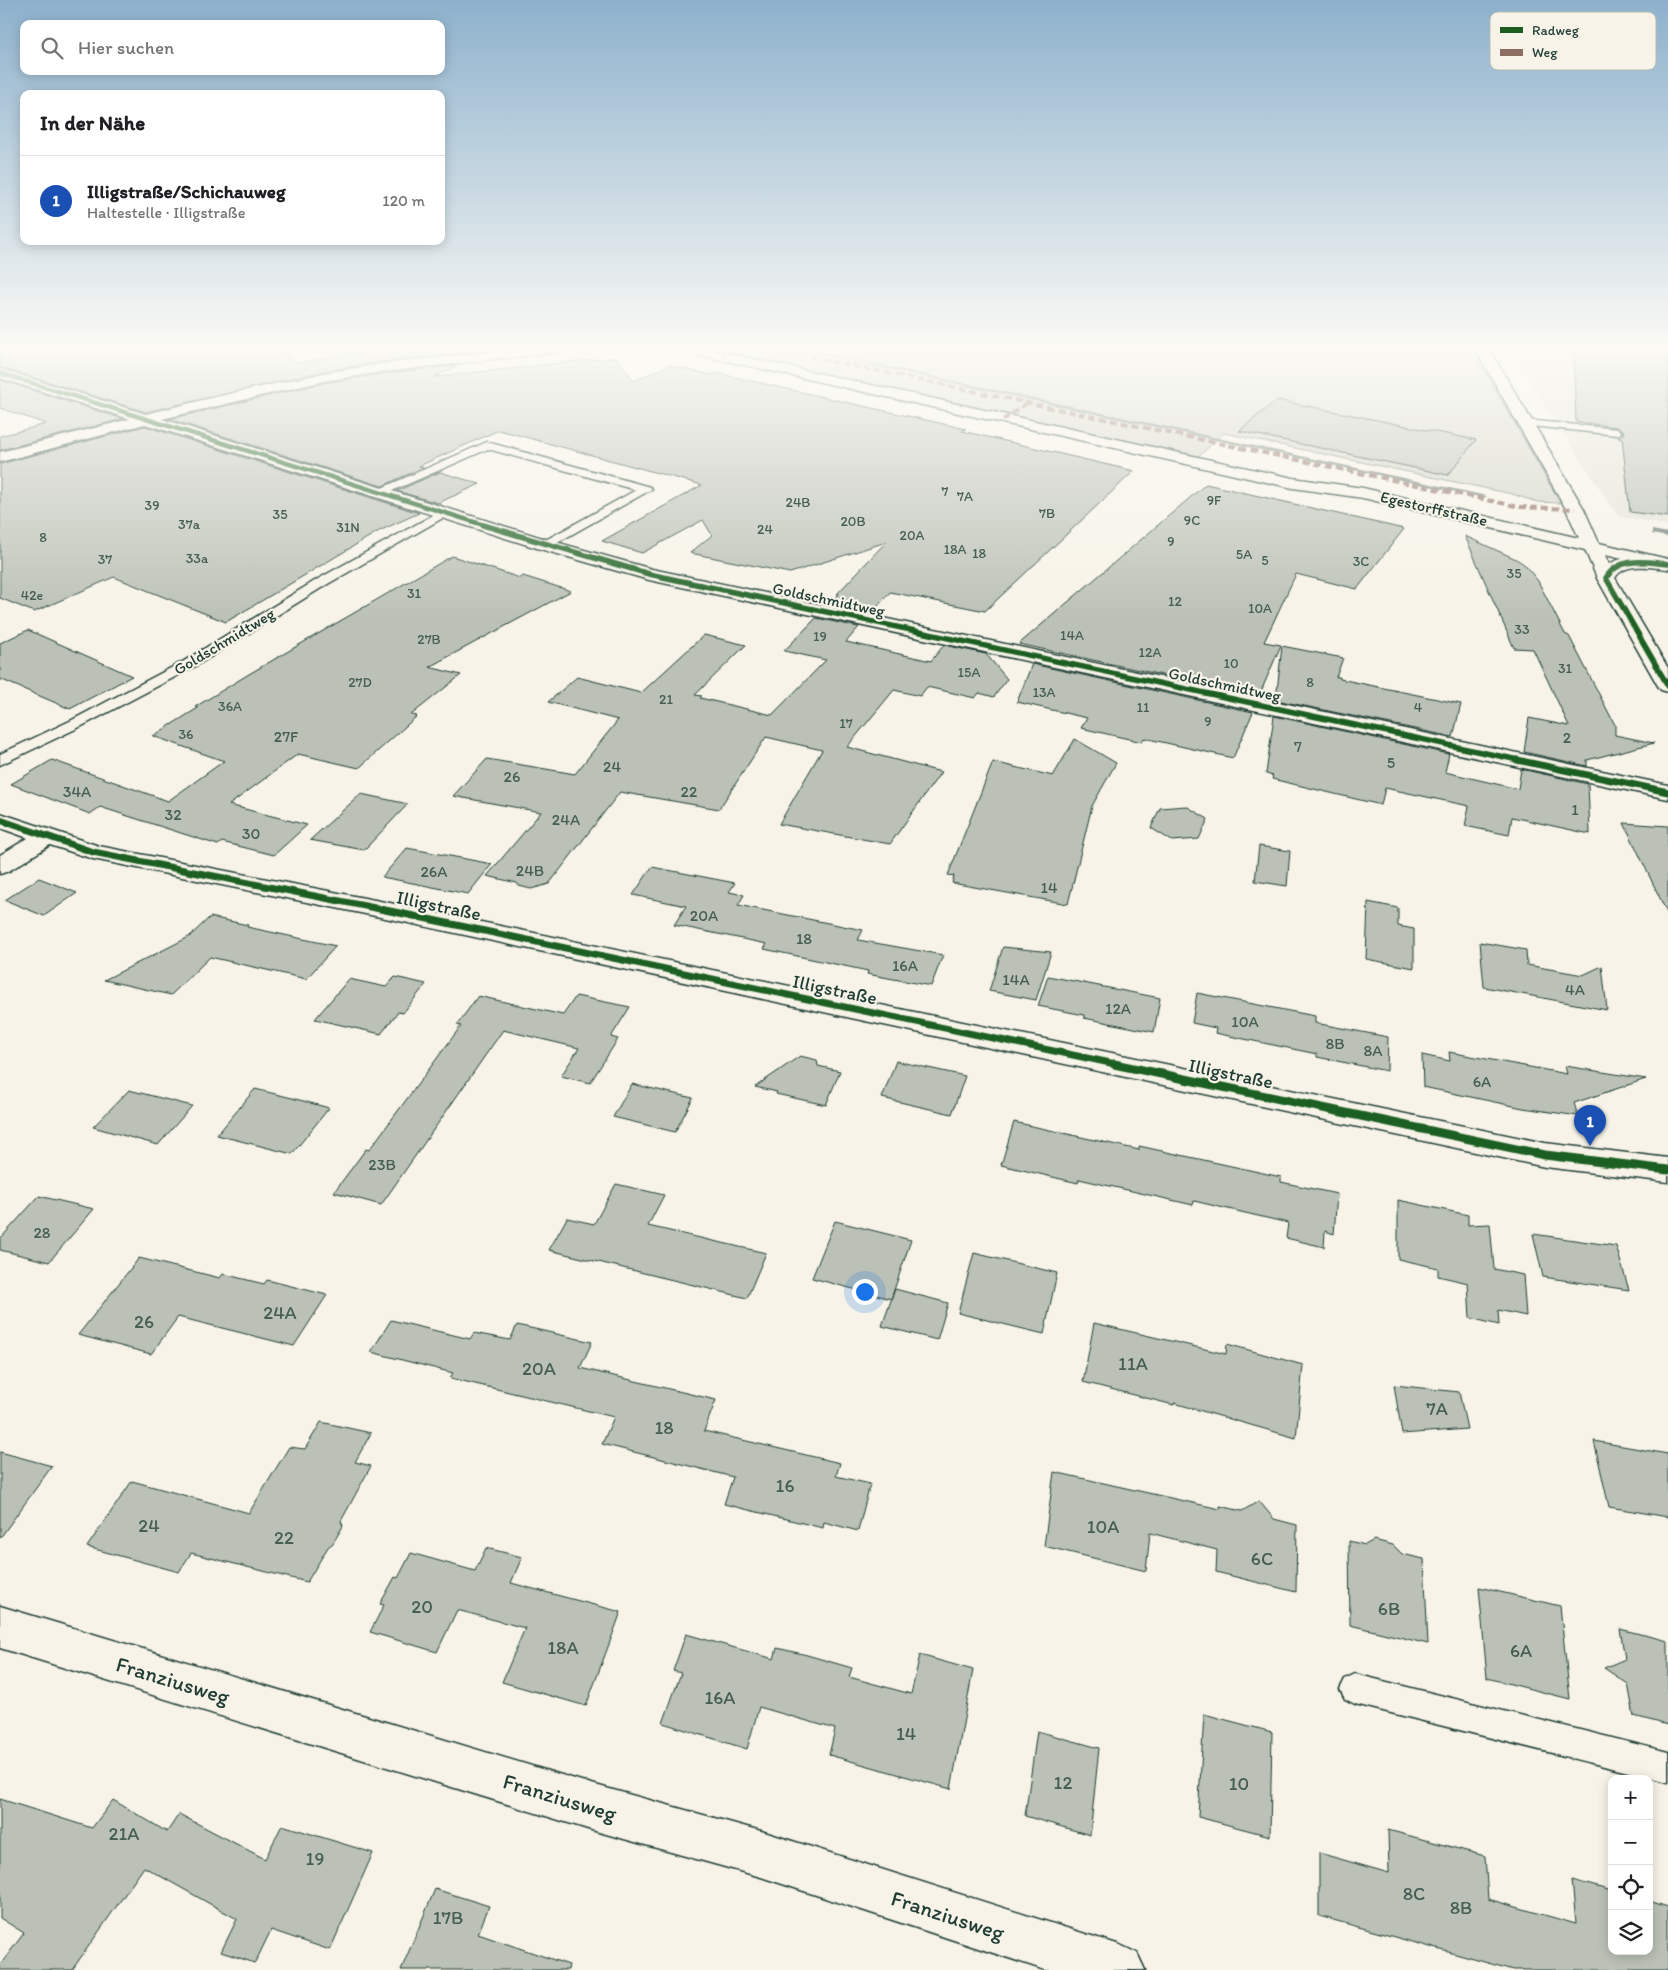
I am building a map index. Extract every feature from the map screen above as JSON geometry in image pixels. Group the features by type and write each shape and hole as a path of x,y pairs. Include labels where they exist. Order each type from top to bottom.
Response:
{"street":[{"path":"0,457 79,437"},
{"name":"Goldschmidtweg","path":"206,437 546,545 658,576 1668,792"},
{"name":"Egestorffstraße","path":"1083,437 1293,483 1363,493 1667,564"},
{"path":"1534,437 1575,509 1606,578 1668,686"},
{"path":"1606,578 1614,567 1636,562 1667,564"},
{"name":"Illigstraße","path":"0,820 92,852 531,941 1540,1154 1668,1170"},
{"path":"0,866 46,837"},
{"name":"Franziusweg","path":"0,1627 588,1806 761,1854 1120,1970"}],"lane":[{"path":"381,492 487,446 646,490 546,545"},
{"name":"Goldschmidtweg","path":"0,760 77,723 189,664 322,582 444,513"},
{"path":"1355,1688 1668,1767"}],"shaded area":[{"path":"1112,437 1220,437 1199,456"},
{"path":"1243,437 1522,437 1560,503 1537,502 1512,494"},
{"path":"1566,437 1668,437 1668,526 1618,516"}],"building":[{"path":"0,437 52,437 0,450"},
{"path":"103,437 179,437 419,513 379,531 226,622 114,577 34,612 0,598 0,464"},
{"path":"226,437 484,437 419,466 424,467 382,486"},
{"path":"525,437 988,437 1134,471 985,611 890,592 871,614 829,605 886,542 790,573 690,553 712,535 703,520 642,553 602,541 702,485"},
{"path":"1267,437 1461,437 1476,440 1448,475"},
{"path":"1668,437 1668,517 1630,512 1622,438 1618,438"},
{"path":"440,472 480,484 438,503 397,491"},
{"path":"1206,484 1404,529 1357,589 1296,574 1264,642 1281,645 1259,696 1019,644"},
{"path":"1465,536 1524,564 1538,581 1565,634 1569,636 1615,725 1615,735 1654,743 1587,760 1587,766 1524,752 1529,718 1569,726 1533,649 1514,648"},
{"path":"452,556 520,578 523,576 571,591 429,667 461,675 411,715 417,716 359,768 298,754 229,805 307,825 274,855 222,842 218,845 100,807 90,814 11,784 52,760 168,801 224,761 153,736 198,708 195,707 249,674"},
{"path":"816,618 859,627 846,642 931,661 944,645 986,654 1007,679 994,697 979,693 975,698 927,687 920,696 894,690 847,747 941,772 890,844 779,824 822,750 766,737 719,809 620,792 549,884 531,889 519,886 517,883 487,876 541,812 453,796 487,759 575,774 618,720 548,702 577,677 641,693 704,635 746,645 695,695 702,696 700,698 772,715 826,660 784,651"},
{"path":"28,630 132,676 70,709 0,679 0,643"},
{"path":"1282,646 1343,658 1336,677 1340,677 1340,679 1461,704 1453,737 1276,700"},
{"path":"1032,664 1253,712 1233,758 1144,738 1142,742 1081,728 1087,718 1017,702"},
{"path":"1274,716 1449,754 1445,772 1518,789 1521,769 1588,784 1590,834 1512,817 1509,835 1465,826 1469,806 1385,788 1381,805 1272,779 1273,776 1266,774"},
{"path":"1075,739 1116,763 1092,806 1068,904 952,883 954,876 948,875 993,762 1053,776"},
{"path":"361,794 408,804 364,850 310,840"},
{"path":"1186,806 1208,819 1199,839 1172,841 1151,828 1160,808"},
{"path":"1624,823 1668,826 1668,915"},
{"path":"1259,846 1290,851 1287,886 1255,881"},
{"path":"407,848 492,864 468,894 382,877"},
{"path":"652,867 735,883 729,892 744,895 738,905 863,930 858,940 943,955 931,986 867,974 868,971 764,949 767,944 674,925 686,906 633,895"},
{"path":"39,878 77,893 44,916 5,900"},
{"path":"1368,902 1398,908 1398,926 1414,929 1414,968 1366,959"},
{"path":"210,917 336,946 306,979 210,957 171,995 104,980 189,937"},
{"path":"1480,942 1526,950 1527,965 1583,975 1602,966 1607,1010 1484,987"},
{"path":"1003,947 1051,952 1036,1000 989,991"},
{"path":"1048,976 1160,998 1154,1032 1084,1018 1084,1015 1038,1006"},
{"path":"395,977 426,984 403,1013 398,1012 381,1034 315,1019 349,979 386,987"},
{"path":"1197,993 1315,1016 1315,1023 1388,1037 1387,1071 1215,1033 1216,1028 1192,1023"},
{"path":"478,996 563,1015 576,996 630,1007 611,1037 618,1039 590,1083 561,1076 579,1048 503,1030 381,1205 334,1192 366,1149 369,1150 461,1026 457,1025"},
{"path":"1449,1052 1567,1074 1565,1066 1646,1079 1574,1103 1578,1116 1523,1108 1423,1087 1422,1055 1450,1061"},
{"path":"800,1056 817,1060 818,1066 840,1071 826,1105 776,1094 777,1092 755,1087"},
{"path":"896,1061 965,1076 952,1114 882,1098"},
{"path":"632,1084 693,1098 675,1132 613,1117"},
{"path":"255,1089 329,1108 292,1154 217,1135"},
{"path":"129,1090 192,1106 158,1145 93,1127"},
{"path":"1014,1122 1139,1150 1139,1146 1281,1177 1281,1182 1337,1194 1334,1234 1325,1231 1324,1247 1286,1238 1288,1223 1194,1201 1193,1205 1079,1179 1078,1183 1001,1165"},
{"path":"616,1184 664,1195 648,1226 766,1253 747,1298 549,1250 567,1218 594,1224"},
{"path":"39,1196 94,1209 49,1262 0,1250 0,1239"},
{"path":"1398,1200 1468,1215 1468,1225 1490,1224 1494,1269 1523,1275 1526,1316 1498,1310 1499,1325 1470,1318 1468,1283 1438,1276 1438,1268 1398,1259"},
{"path":"835,1221 911,1240 891,1299 812,1278"},
{"path":"1533,1234 1616,1246 1629,1290 1543,1277"},
{"path":"974,1253 1057,1273 1044,1334 958,1313"},
{"path":"139,1258 220,1278 223,1274 264,1284 267,1280 327,1295 294,1346 178,1317 151,1354 78,1335"},
{"path":"895,1289 948,1303 937,1340 882,1326"},
{"path":"391,1320 470,1339 474,1333 510,1340 517,1325 592,1342 580,1368 716,1400 704,1431 840,1463 836,1476 870,1484 858,1531 824,1522 823,1528 724,1504 733,1477 602,1444 614,1417 450,1378 453,1373 371,1352"},
{"path":"1094,1323 1226,1354 1227,1344 1303,1365 1296,1438 1174,1403 1174,1405 1083,1382"},
{"path":"1394,1385 1459,1392 1467,1429 1402,1434"},
{"path":"321,1422 371,1433 355,1462 371,1466 341,1521 343,1526 307,1582 191,1553 179,1572 87,1547 132,1481 249,1513 289,1447 305,1449"},
{"path":"1594,1441 1668,1454 1668,1517 1609,1507"},
{"path":"0,1452 52,1466 0,1538"},
{"path":"1054,1472 1220,1509 1220,1506 1242,1511 1259,1501 1274,1519 1297,1525 1296,1592 1216,1572 1217,1550 1150,1533 1146,1571 1044,1546"},
{"path":"1374,1540 1393,1545 1402,1554 1424,1559 1428,1644 1350,1625 1349,1541 1365,1545"},
{"path":"486,1548 522,1557 511,1583 621,1612 586,1706 502,1682 525,1628 457,1610 437,1652 370,1632 384,1605 380,1604 395,1577 398,1578 411,1553 475,1571"},
{"path":"1479,1587 1560,1606 1570,1699 1487,1678"},
{"path":"1620,1629 1668,1641 1668,1725 1634,1716 1628,1684 1604,1668 1625,1659"},
{"path":"686,1634 774,1659 777,1648 807,1655 852,1668 849,1677 911,1694 920,1655 973,1670 951,1789 829,1755 835,1729 759,1707 747,1749 663,1723 681,1673 673,1671"},
{"path":"1204,1714 1272,1732 1270,1836 1198,1817"},
{"path":"1037,1731 1099,1748 1090,1835 1025,1816"},
{"path":"0,1799 92,1828 113,1800 167,1832 179,1814 265,1859 282,1825 373,1853 330,1950 271,1930 255,1963 221,1952 237,1919 144,1867 72,1970 0,1970 0,1965 24,1933 0,1918"},
{"path":"1388,1830 1485,1856 1488,1899 1576,1924 1572,1880 1608,1890 1608,1955 1653,1955 1653,1902 1668,1907 1668,1970 1513,1970 1319,1916 1319,1853 1389,1873"},
{"path":"435,1889 489,1906 478,1934 569,1965 568,1970 401,1970"}],"waterway":[{"path":"1209,437 1484,496"},
{"path":"1655,532 1668,535"}],"marked path":[{"path":"1189,437 1520,507 1575,509"}],"cycle path":[{"path":"203,437 546,545 649,574 1668,792"},
{"path":"1668,564 1624,563 1616,566 1606,578 1668,686"},
{"path":"0,820 93,852 390,911 1545,1155 1668,1170"}],"place":[{"name":"Illigstraße/Schichauweg","path":"1590,1146"}]}
